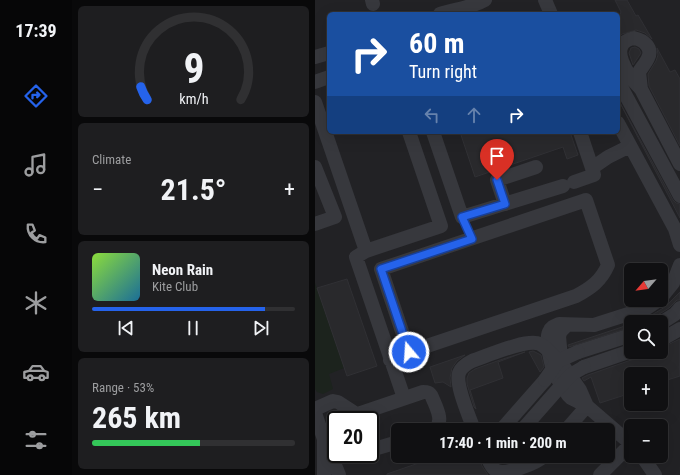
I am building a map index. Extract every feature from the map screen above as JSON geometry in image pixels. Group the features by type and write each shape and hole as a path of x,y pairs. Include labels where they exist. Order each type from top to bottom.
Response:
{"street":[{"path":"452,10 463,9 485,0"},
{"path":"545,0 550,12"},
{"path":"315,57 327,54"},
{"path":"315,82 327,78"},
{"path":"620,85 680,196"},
{"path":"641,89 680,164"},
{"path":"315,102 367,250"},
{"path":"620,127 675,228 680,245"},
{"path":"404,398 356,257 367,250 441,226 410,134"},
{"path":"434,134 460,213 472,239"},
{"path":"438,217 505,204 594,176 581,134"},
{"path":"592,168 608,157 630,146"},
{"path":"315,167 335,217 315,224"},
{"path":"505,204 497,180 536,167"},
{"path":"391,360 409,352 576,296 595,284 605,272 608,265 586,200 381,269 409,352"},
{"path":"668,289 673,283 680,265"},
{"path":"624,438 587,406 571,398 554,373 550,360 547,337 553,326 559,324 600,324 648,307"},
{"path":"668,318 675,314 680,308"},
{"path":"668,336 680,329"},
{"path":"507,423 551,374 558,361 579,352 624,337"},
{"path":"472,423 459,386 458,378 459,372 465,364 522,344 532,342 541,345 558,361"},
{"path":"527,423 572,374 584,367 624,353"},
{"path":"372,411 423,392 431,394 440,423"},
{"path":"315,409 333,401 338,402 349,411"},
{"path":"572,423 587,406"},
{"path":"315,413 327,432"},
{"path":"379,448 391,444"},
{"path":"600,475 624,451"},
{"path":"324,475 327,456"},
{"path":"335,463 339,475"},
{"path":"487,463 490,475"},
{"path":"490,463 493,468 501,472 511,471 532,463"},
{"path":"647,463 655,475"}],"shaded area":[{"path":"315,0 680,0 680,475 315,475"},
{"path":"315,283 344,368 329,374 333,389 323,394 317,392 315,389"}],"building":[{"path":"615,0 627,0 652,39 645,33 636,30 620,36 621,12"},
{"path":"635,47 639,49 641,53 633,65 629,53 631,48"},
{"path":"657,48 670,72 675,70 680,79 680,146 649,86 648,74 656,61 658,55"},
{"path":"620,103 673,200 680,204 680,218"},
{"path":"461,134 571,134 578,155 567,159 563,147 475,177"},
{"path":"347,279 377,366 347,376 317,288"},
{"path":"680,292 680,300 677,300 669,308 658,315 652,315 665,307 668,307 668,304"},
{"path":"624,326 624,329 569,347 568,345"},
{"path":"680,339 680,376 668,380 668,367 624,367 624,395 600,403 591,377 584,381 582,378 634,359 668,359 668,345"},
{"path":"533,351 541,355 544,367 540,372 529,352"},
{"path":"525,352 498,362 503,378 470,390 476,409 474,407 467,384 469,373 475,369"},
{"path":"465,355 457,361 452,368 450,378 451,387 443,382 435,383 430,367"},
{"path":"419,463 481,463 488,475 387,475"}],"route":[{"path":"409,352 381,269 472,239 462,217 505,204 497,180"}]}
